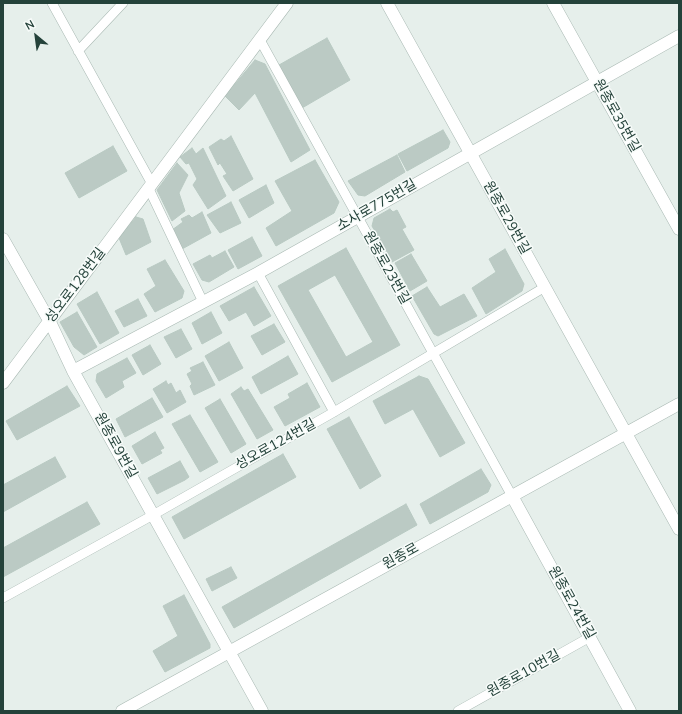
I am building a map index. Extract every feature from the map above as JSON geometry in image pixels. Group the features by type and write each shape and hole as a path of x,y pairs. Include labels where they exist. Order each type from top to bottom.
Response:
{"street":[{"name":"성오로128번길","path":"3,383 287,3"},
{"name":"원종로29번길","path":"387,3 679,529"},
{"name":"원종로35번길","path":"553,3 679,229"},
{"name":"소사로775번길","path":"73,371 258,273 598,83 679,36"},
{"name":"원종로9번길","path":"4,241 50,322 73,371 229,652"},
{"name":"원종로","path":"122,711 679,404"},
{"name":"원종로24번길","path":"512,496 630,711"},
{"path":"229,652 262,711"}],"lane":[{"path":"52,3 150,186 203,302"},
{"path":"78,51 123,3"},
{"name":"원종로23번길","path":"260,40 512,496"},
{"path":"258,273 334,412"},
{"name":"성오로124번길","path":"3,598 334,412 545,287"},
{"name":"원종로10번길","path":"458,711 590,637"}],"building":[{"path":"327,38 350,80 302,108 279,65"},
{"path":"255,60 265,64 310,150 291,162 255,93 239,110 225,96"},
{"path":"443,130 450,142 448,148 407,171 398,154"},
{"path":"231,136 253,179 233,191 223,176 227,174 220,163 218,165 209,147 221,139 224,141"},
{"path":"113,146 127,171 79,198 65,173"},
{"path":"192,148 196,154 203,148 226,196 208,209 193,185 197,179 189,163 186,164 180,157"},
{"path":"397,155 405,172 365,196 358,195 348,181"},
{"path":"315,160 339,202 334,213 276,246 266,228 292,211 275,181"},
{"path":"177,163 188,175 179,193 185,211 172,221 157,190"},
{"path":"266,185 274,203 249,218 239,200"},
{"path":"231,202 241,223 220,233 207,215"},
{"path":"390,209 393,212 397,210 406,227 402,229 414,250 392,262 372,226 374,218"},
{"path":"202,212 211,233 182,249 172,230 183,222 181,219 189,215 192,218"},
{"path":"136,217 143,219 151,242 126,255 119,238"},
{"path":"252,237 262,256 238,269 228,250"},
{"path":"346,248 400,345 332,382 278,286","holes":["335,275 373,342 346,357 308,290"]},
{"path":"505,249 524,284 522,291 486,314 472,288 496,272 489,259"},
{"path":"225,251 234,267 209,282 202,280 193,264 210,255 212,258"},
{"path":"411,254 427,281 410,291 395,263"},
{"path":"165,260 184,291 182,298 155,312 144,294 156,286 147,269"},
{"path":"254,287 271,316 254,326 246,312 229,321 220,306"},
{"path":"427,287 440,307 464,294 477,316 438,336 434,334 412,296"},
{"path":"97,292 119,333 100,344 77,304"},
{"path":"138,299 147,316 124,327 115,311"},
{"path":"77,312 97,347 84,355 74,347 60,322"},
{"path":"211,312 222,333 202,344 192,323"},
{"path":"274,324 285,342 262,355 251,336"},
{"path":"181,329 192,349 176,358 164,337"},
{"path":"229,342 243,368 219,381 205,356"},
{"path":"150,345 161,364 143,375 132,355"},
{"path":"288,356 298,374 261,394 252,377"},
{"path":"127,358 136,373 122,381 124,387 106,398 96,381 97,374"},
{"path":"203,362 215,385 194,395 190,386 192,384 187,374 192,371 190,368"},
{"path":"419,376 428,379 465,443 440,457 413,409 385,424 373,401"},
{"path":"166,381 168,385 171,383 176,393 180,390 186,402 167,413 153,389"},
{"path":"307,383 320,407 285,426 274,407 290,398 288,394"},
{"path":"67,386 80,406 17,440 6,421"},
{"path":"241,387 244,391 248,389 273,430 257,439 231,394"},
{"path":"152,398 163,417 125,437 116,419"},
{"path":"220,399 246,444 231,453 205,408"},
{"path":"190,415 218,462 200,472 172,424"},
{"path":"349,417 381,476 360,489 327,429"},
{"path":"155,432 164,448 160,450 162,453 142,464 132,446"},
{"path":"283,454 296,477 184,539 172,517"},
{"path":"55,457 66,477 3,512 3,485"},
{"path":"180,461 189,477 157,494 148,478"},
{"path":"481,469 491,485 488,492 430,524 420,504"},
{"path":"87,502 100,524 3,577 3,548"},
{"path":"406,504 417,525 234,628 222,607"},
{"path":"231,567 237,578 212,591 206,579"},
{"path":"184,595 210,644 210,648 165,672 153,651 178,636 163,606"}]}
